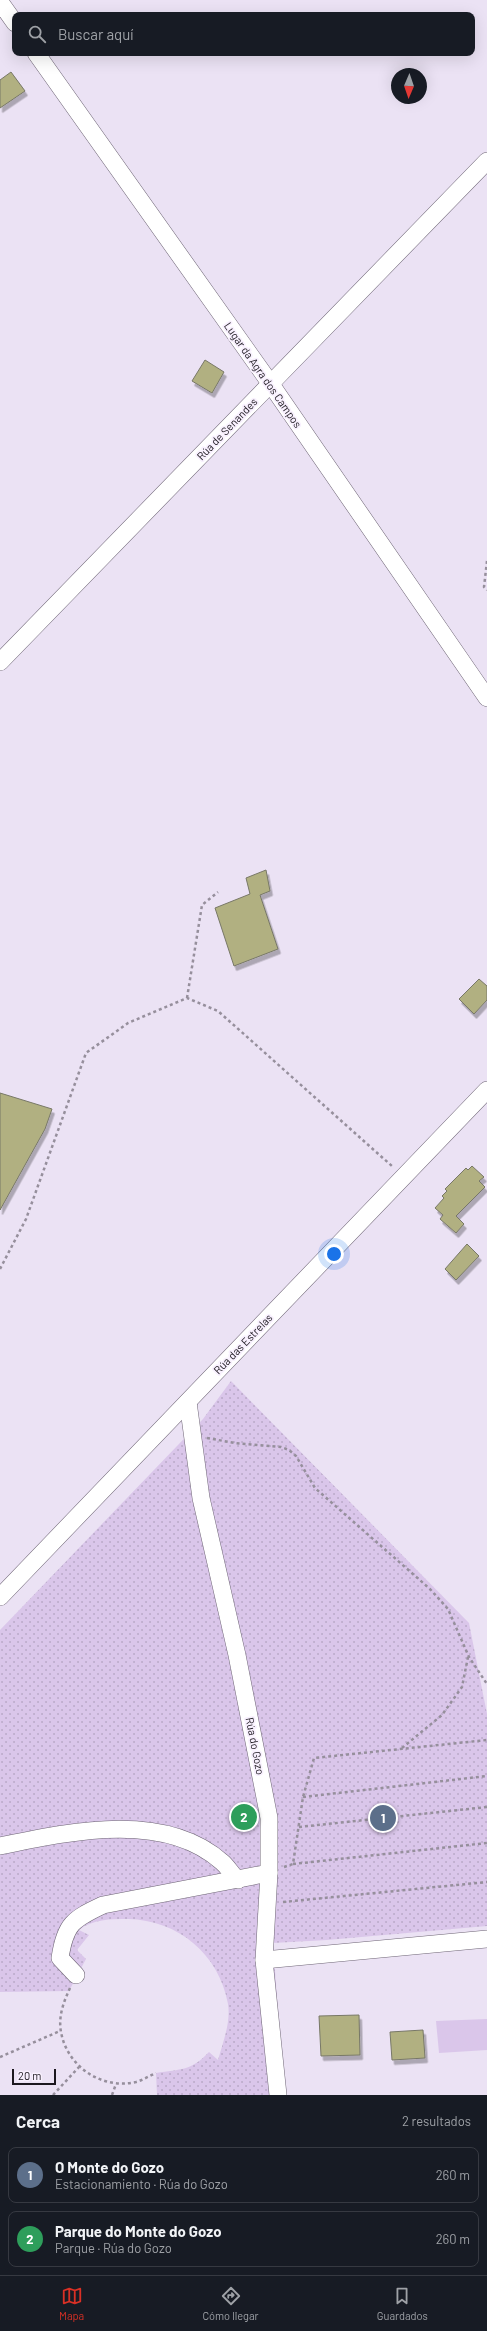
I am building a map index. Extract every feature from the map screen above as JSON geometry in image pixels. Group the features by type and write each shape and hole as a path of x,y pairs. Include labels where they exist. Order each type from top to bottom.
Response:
{"street":[{"path":"0,2 12,19"},
{"name":"Lugar da Agra dos Campos","path":"38,56 270,383 487,698"},
{"name":"Rúa de Senandes","path":"0,662 487,161"},
{"name":"Rúa das Estrelas","path":"0,1597 487,1090"},
{"name":"Rúa do Gozo","path":"188,1402 191,1435 201,1498 237,1655 265,1795 270,1839 264,1960 278,2095"},
{"path":"0,1846 73,1832 131,1827 188,1840 221,1862 238,1880"},
{"path":"76,1975 60,1958 66,1931 84,1914 103,1905 269,1873"},
{"path":"264,1960 487,1939"}],"path":[{"path":"487,561 484,587 487,590"},
{"path":"187,998 202,906 218,892"},
{"path":"0,1270 26,1219 86,1053 128,1023 187,998 218,1011 388,1161"},
{"path":"191,1435 235,1444 281,1447 289,1450 296,1456 315,1488 430,1589 448,1609 469,1657 487,1684"},
{"path":"402,1749 442,1715 462,1687 469,1657"},
{"path":"293,1864 303,1797 314,1758 487,1740"},
{"path":"303,1797 487,1776"},
{"path":"299,1827 487,1807"},
{"path":"269,1873 293,1864 487,1843"},
{"path":"267,1905 301,1899 487,1882"},
{"path":"76,1975 61,2010 60,2031 67,2051 79,2067 95,2078 116,2084 136,2082 156,2073"},
{"path":"0,2057 60,2031"},
{"path":"53,2095 79,2067"},
{"path":"112,2095 116,2084"}],"shaded area":[{"path":"231,1381 469,1623 487,1714 487,1926 327,1940 273,1943 284,2095 157,2095 156,2073 179,2070 191,2066 197,2063 209,2052 218,2060 224,2039 229,2011 223,1986 216,1970 206,1955 179,1933 146,1921 121,1919 96,1922 84,1926 79,1930 89,1935 77,1950 86,1959 69,1991 0,1992 0,1630 203,1419"},
{"path":"487,2019 487,2050 439,2053 436,2021"}],"building":[{"path":"11,72 25,91 0,108 0,80"},
{"path":"205,360 224,372 212,393 192,381"},
{"path":"266,870 270,891 260,895 278,949 234,966 215,908 250,894 246,878"},
{"path":"479,979 487,986 487,1000 474,1014 459,999"},
{"path":"0,1093 52,1109 45,1129 0,1210"},
{"path":"472,1166 484,1177 479,1181 485,1187 456,1216 464,1224 456,1233 440,1219 443,1215 435,1208 444,1198 442,1196 447,1191 445,1189 466,1168 468,1170"},
{"path":"467,1244 479,1256 456,1280 445,1269"},
{"path":"359,2015 360,2055 321,2056 319,2016"},
{"path":"423,2030 425,2058 392,2060 390,2032"}],"place":[{"name":"Parque do Monte do Gozo","path":"244,1817"},
{"name":"O Monte do Gozo","path":"383,1818"}]}
